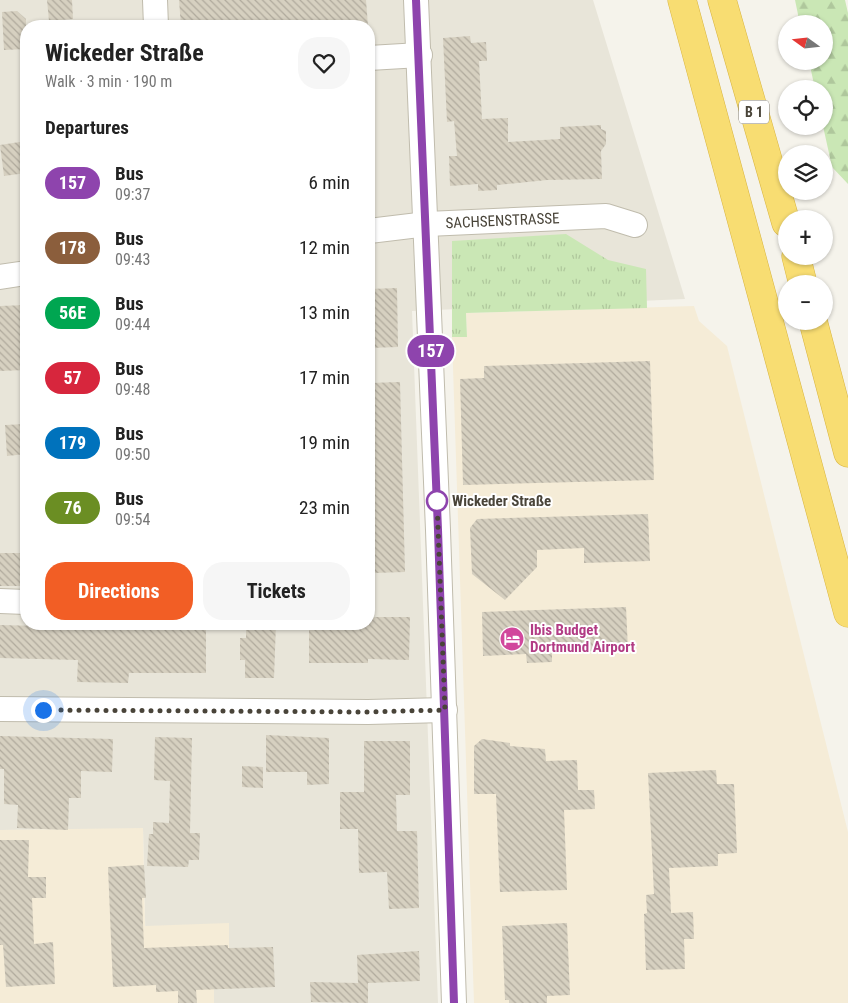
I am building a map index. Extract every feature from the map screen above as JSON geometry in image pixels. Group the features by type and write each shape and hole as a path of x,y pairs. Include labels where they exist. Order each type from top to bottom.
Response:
{"highway":[{"name":"B 1","path":"682,0 848,613"},
{"name":"B 1","path":"722,0 782,210"},
{"path":"815,330 848,453"}],"street":[{"path":"155,0 156,20"},
{"path":"416,0 420,55 445,710 454,1003"},
{"path":"375,58 420,55"},
{"name":"SACHSENSTRASSE","path":"375,230 426,224 606,216 635,225"},
{"path":"0,277 20,274"},
{"path":"0,601 20,602"},
{"path":"0,709 368,712 445,710"}],"shaded area":[{"path":"0,0 593,0 685,299 412,311 438,1003 147,1003 143,829 0,830"},
{"path":"694,306 699,321 727,346 848,832 848,1003 474,1003 452,337 467,337 466,313"},
{"path":"143,828 145,926 229,923 229,989 214,989 214,1003 0,1003 0,830"}],"green space":[{"path":"795,0 845,0 848,13 848,184 833,168 833,145 827,145 825,135 833,135 833,80 813,80 811,70 833,70 833,15 798,15"},
{"path":"566,234 608,260 646,269 647,308 466,313 467,337 452,337 452,241"}],"building":[{"path":"47,0 72,0 73,19 49,20"},
{"path":"179,0 366,0 368,20 181,20"},
{"path":"17,11 26,19 20,20 20,49 4,50 2,12"},
{"path":"470,36 471,43 486,42 487,61 479,61 482,119 508,118 508,142 560,139 560,127 601,125 601,129 606,131 606,144 601,151 602,179 547,180 497,185 497,190 478,191 478,184 450,186 449,156 457,156 454,121 447,122 443,38"},
{"path":"20,142 20,174 4,176 0,145"},
{"path":"397,288 398,347 375,348 375,289"},
{"path":"20,305 20,370 0,371 0,306"},
{"path":"650,361 654,480 463,485 460,379 484,378 484,366"},
{"path":"400,382 405,572 375,573 375,383"},
{"path":"20,424 20,455 7,456 5,425"},
{"path":"648,514 650,561 584,563 584,548 537,550 537,567 505,600 472,574 470,528 477,519"},
{"path":"0,553 20,553 20,586 0,586"},
{"path":"626,607 628,650 552,653 552,662 527,663 526,654 483,656 482,612"},
{"path":"375,617 410,617 409,660 368,659 368,663 309,663 309,630 375,630"},
{"path":"0,625 20,626 20,630 206,630 206,673 129,673 128,683 77,682 78,660 0,658"},
{"path":"246,630 276,630 274,678 245,678 245,660 240,660 240,638 246,638"},
{"path":"266,735 329,738 329,784 307,785 307,772 266,772"},
{"path":"0,736 113,739 112,772 81,771 81,798 69,798 68,830 17,828 18,805 4,804 4,769 0,769"},
{"path":"155,737 192,738 190,833 200,833 199,860 189,860 188,867 147,866 149,834 153,834 153,822 169,823 170,781 154,780"},
{"path":"482,739 510,743 510,746 545,749 546,761 577,760 578,790 594,790 595,809 564,810 567,890 500,892 496,794 474,794 474,746"},
{"path":"364,741 410,741 410,795 396,795 397,831 417,831 419,908 389,909 387,872 359,873 358,829 340,829 340,792 364,792"},
{"path":"242,766 263,767 263,788 242,787"},
{"path":"716,770 717,784 734,784 737,853 718,854 718,866 669,868 671,913 693,912 694,939 684,939 685,969 646,970 644,914 647,913 646,895 654,894 648,773"},
{"path":"0,840 29,840 28,877 46,877 46,898 32,898 34,944 53,942 55,984 6,987 3,945 0,945"},
{"path":"144,865 146,898 142,898 144,948 228,945 228,948 273,947 275,987 196,990 197,1003 178,1003 178,991 156,992 156,985 113,987 108,867"},
{"path":"567,923 570,995 547,996 547,1003 509,1003 509,1000 505,1000 502,926"},
{"path":"419,951 420,981 368,983 368,1003 311,1002 310,982 358,983 357,955"}],"bus line":[{"name":"157","path":"416,0 422,102 454,1003"}],"place":[{"name":"Wickeder Straße","path":"437,501"},
{"name":"Ibis Budget Dortmund Airport","path":"512,639"}],"route":[{"path":"43,710 368,712 445,710 437,501"}]}
